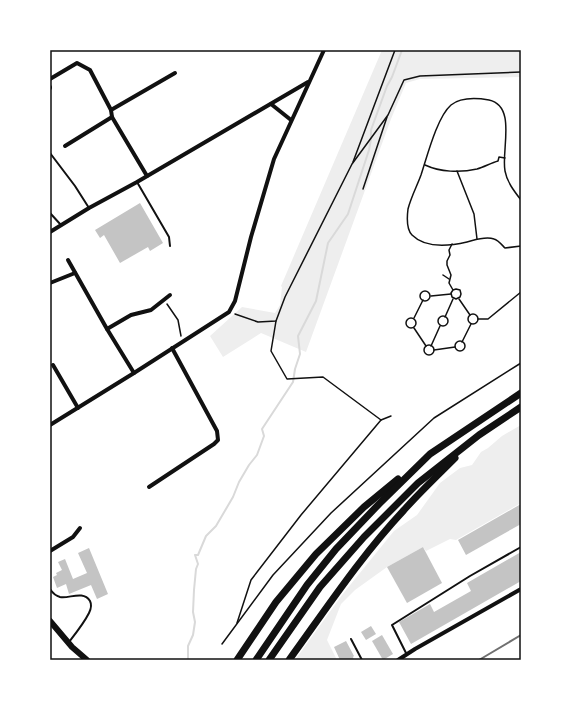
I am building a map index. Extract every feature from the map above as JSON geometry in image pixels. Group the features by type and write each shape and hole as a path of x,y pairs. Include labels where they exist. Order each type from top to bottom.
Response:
{"highway":[{"path":"237,660 276,602 316,554 364,507 430,454 521,393"},
{"path":"269,660 320,587 364,537 418,483 479,435 521,407"},
{"path":"289,660 386,530 479,435"},
{"path":"256,660 307,585 336,549 430,454"}],"main road":[{"path":"50,622 68,643 87,660"}],"street":[{"path":"50,425 229,312 235,301 265,185 274,159 308,82 324,50"},
{"path":"50,79 77,63 90,70 111,110 112,118 147,176"},
{"path":"111,110 175,73"},
{"path":"50,232 308,82"},
{"path":"270,104 291,120"},
{"path":"65,146 112,118"},
{"path":"68,260 134,373"},
{"path":"50,283 75,273"},
{"path":"107,329 131,315 151,310 170,295"},
{"path":"149,487 218,440 217,431 172,348"},
{"path":"53,365 78,408"},
{"path":"50,551 73,537 80,528"},
{"path":"398,660 521,589"}],"lane":[{"path":"50,153 75,186 89,208"},
{"path":"137,182 168,237 170,246"},
{"path":"50,213 62,226"},
{"path":"407,654 392,625 470,576 521,547"},
{"path":"50,589 60,598 80,595 86,597 90,602 91,607 89,613 68,643"},
{"path":"351,639 362,660"}],"path":[{"path":"381,420 323,378 287,379 271,351 276,321 285,297 352,164 395,50"},
{"path":"363,189 388,115 404,80 420,76 521,72"},
{"path":"521,200 507,180 504,169 506,120 502,108 496,102 489,100 459,100 451,105 441,120 408,209 408,227 411,235 427,244 434,245 459,244 486,238 495,239 505,248 521,246"},
{"path":"352,164 388,115"},
{"path":"425,165 439,170 457,171 478,169 498,160 499,157 505,158"},
{"path":"457,171 474,214 477,239"},
{"path":"452,244 449,250 450,256 447,261 447,265 451,274 449,283 453,290"},
{"path":"442,275 449,279"},
{"path":"453,290 458,289 460,291 461,294 458,298"},
{"path":"451,294 453,290"},
{"path":"423,300 420,295 423,291 428,292 430,296"},
{"path":"470,315 476,315 478,319 488,319 521,292"},
{"path":"423,300 428,300 430,296 451,294"},
{"path":"451,294 454,298"},
{"path":"440,326 447,324 445,317 454,298"},
{"path":"458,298 470,315"},
{"path":"164,300 178,320 182,342"},
{"path":"414,328 416,323 414,318 423,300"},
{"path":"229,312 258,322 276,321"},
{"path":"426,346 424,351 427,355 432,354 434,350 455,347 458,342 462,342 470,324 468,320 470,315"},
{"path":"431,346 440,326 438,320 441,317 445,317"},
{"path":"414,318 408,319 406,324 409,328 414,328 426,346"},
{"path":"470,324 476,324 478,319"},
{"path":"455,347 458,351 463,350 465,346 462,342"},
{"path":"426,346 431,346"},
{"path":"431,346 434,350"},
{"path":"222,644 273,575 331,513 434,418 521,363"},
{"path":"236,625 251,580 301,515 381,420 391,416"}],"shaded area":[{"path":"382,50 521,50 521,77 420,79 406,83 391,119 306,352 261,333 223,357 210,336 242,307 275,313 280,305 281,286"},
{"path":"521,425 521,503 456,540 450,539 426,551 423,547 387,567 355,590 341,604 327,640 337,660 295,660 342,595 394,531 417,515 440,483 460,468 472,465 481,452 502,436"}],"building":[{"path":"140,203 163,243 150,251 148,247 120,263 104,235 100,238 95,230"},
{"path":"521,504 521,524 466,555 458,540"},
{"path":"423,547 442,583 407,603 387,567"},
{"path":"89,548 108,594 97,599 91,585 69,594 66,584 57,588 53,577 57,575 56,573 62,570 58,562 65,559 73,579 87,573 78,553"},
{"path":"521,552 521,581 411,644 399,622 430,604 434,612 471,591 467,583"},
{"path":"371,626 376,634 366,640 361,632"},
{"path":"382,635 393,654 383,660 372,641"},
{"path":"346,641 354,656 354,660 340,660 334,647"}],"waterway":[{"path":"188,660 188,646 193,635 195,622 193,612 194,590 196,569 198,564 195,555 198,555 206,536 216,526 233,497 239,482 257,455 264,436 262,429 293,382 295,369 300,354 298,336 316,301 328,243 348,214 369,150 371,130 402,50"}],"railway":[{"path":"479,660 521,635"}]}
